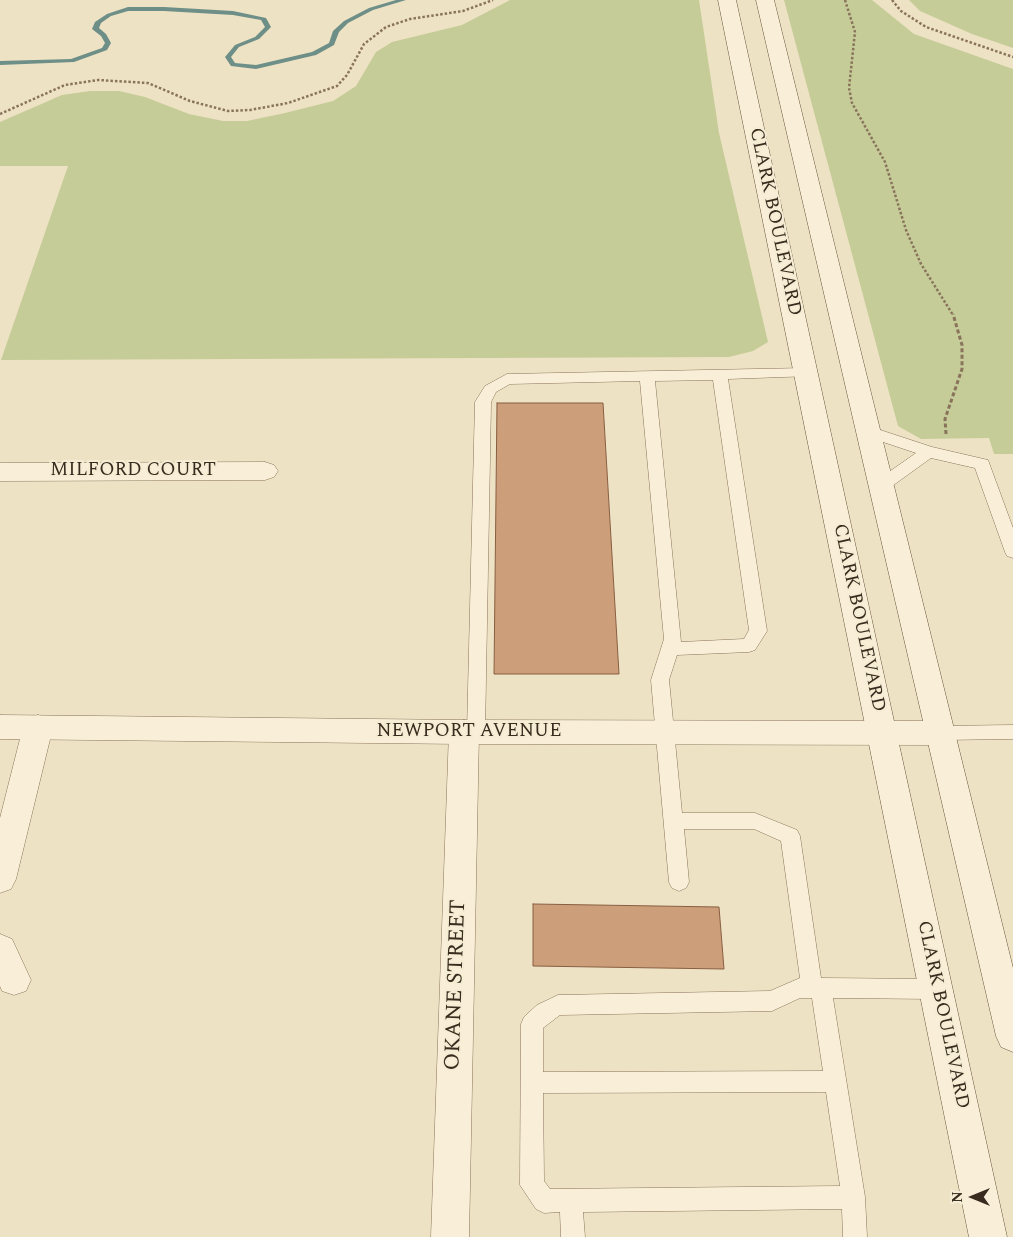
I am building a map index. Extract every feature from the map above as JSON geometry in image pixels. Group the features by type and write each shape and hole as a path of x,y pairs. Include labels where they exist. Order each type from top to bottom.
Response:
{"main road":[{"name":"CLARK BOULEVARD","path":"727,0 988,1237"},
{"path":"766,0 939,733 1013,1036"},
{"name":"MILFORD COURT","path":"0,472 265,471"},
{"name":"NEWPORT AVENUE","path":"0,727 470,732 939,733"},
{"path":"0,879 38,727"},
{"name":"OKANE STREET","path":"450,1237 470,732"},
{"path":"0,950 14,980"}],"lane":[{"path":"470,732 483,402 490,389 507,379 806,373"},
{"path":"670,649 749,645 758,631 720,375"},
{"path":"647,376 674,639 660,680 679,882"},
{"path":"868,431 930,452 982,464 1013,552"},
{"path":"882,485 904,468 930,452"},
{"path":"939,733 1013,732"},
{"path":"673,821 755,821 790,836 816,988 835,1081 853,1197 855,1237"},
{"path":"853,1197 544,1201 532,1185 532,1024 545,1012 558,1005 772,1001 798,988 936,989"},
{"path":"532,1083 835,1081"},
{"path":"571,1200 573,1237"}],"path":[{"path":"0,114 65,85 98,80 148,83 190,101 228,111 250,110 288,103 337,86 348,75 364,44 386,27 410,20 462,11 494,0"},
{"path":"845,0 855,32 849,88 852,103 885,162 906,230 921,264 951,310 959,329 962,345 962,369 945,419 946,437"},
{"path":"892,0 901,11 926,27 1013,57"}],"green space":[{"path":"510,0 699,0 719,133 768,342 753,351 729,357 1,360 68,166 0,166 0,122 62,95 90,91 119,91 145,97 189,114 223,121 247,121 285,113 333,101 356,86 376,52 392,42 462,25"},
{"path":"784,0 872,0 914,34 1013,69 1013,454 994,454 989,438 921,439 898,426"},
{"path":"909,0 1013,0 1013,48 972,34 920,11"}],"building":[{"path":"497,403 603,403 619,674 494,674"},
{"path":"533,904 719,907 724,969 533,966"}],"waterway":[{"path":"0,63 72,61 105,49 108,43 104,35 95,29 98,22 109,15 128,9 164,9 233,13 264,19 268,27 257,38 237,46 228,57 233,65 256,67 314,54 332,44 336,31 346,22 371,9 403,0"}]}
